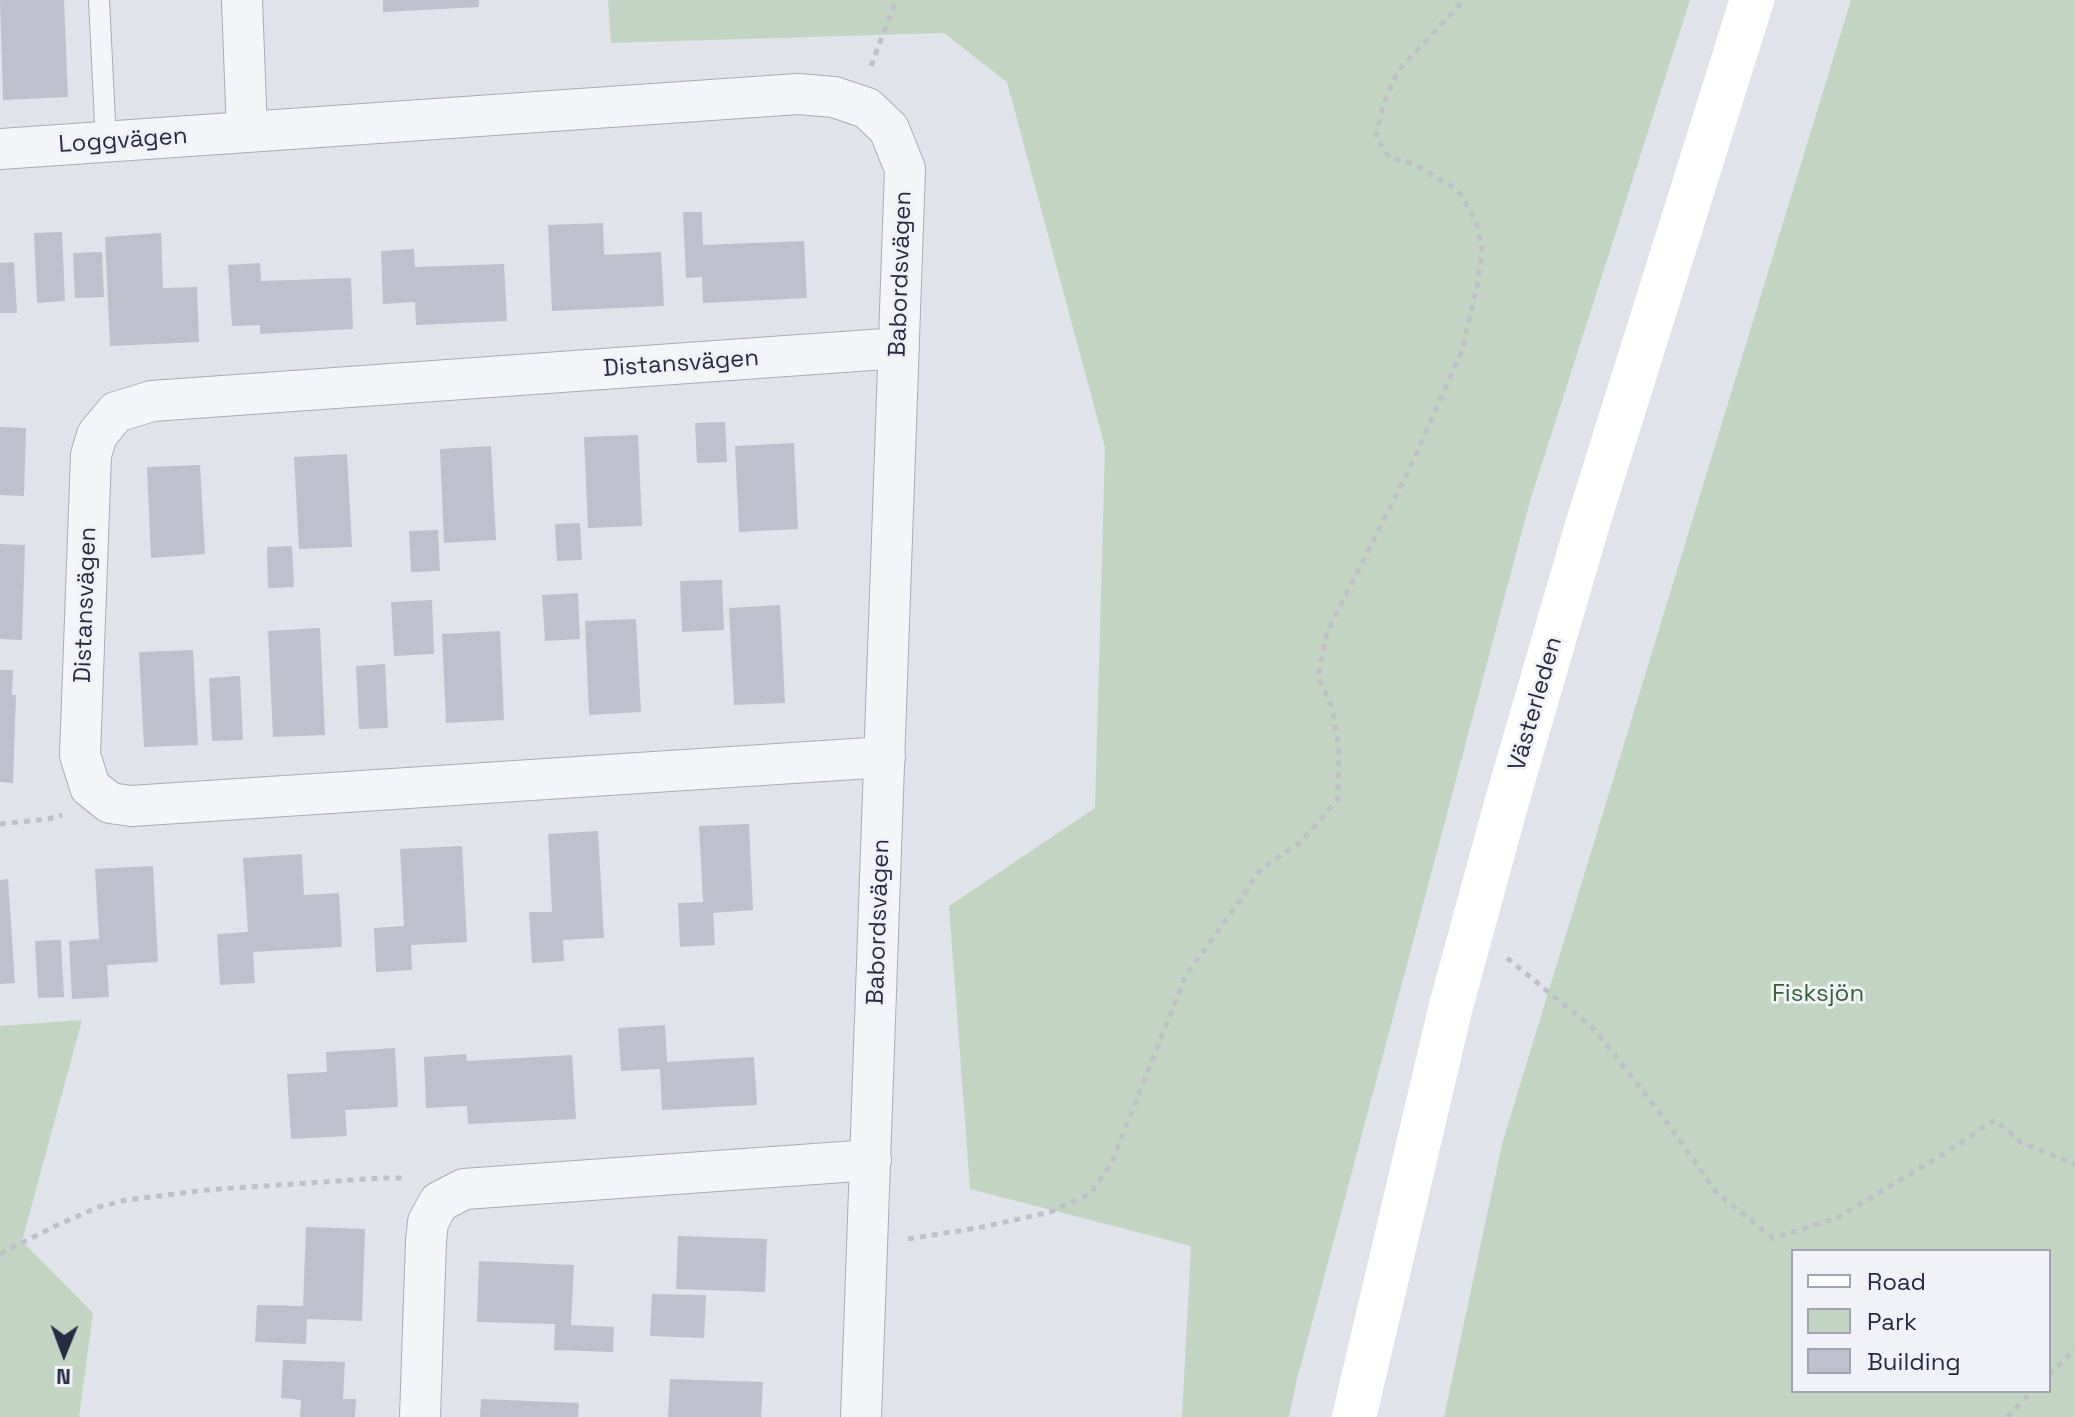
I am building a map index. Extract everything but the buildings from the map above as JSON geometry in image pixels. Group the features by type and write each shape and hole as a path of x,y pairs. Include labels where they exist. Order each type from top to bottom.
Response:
{"street":[{"path":"242,0 247,132"},
{"name":"Västerleden","path":"1354,1417 1469,941 1587,526 1752,0"},
{"name":"Babordsvägen","path":"247,132 798,94 834,97 867,108 889,129 905,169 861,1417"},
{"name":"Loggvägen","path":"0,149 247,132"},
{"name":"Distansvägen","path":"110,803 90,787 80,755 91,455 97,435 116,412 152,401 899,348"},
{"path":"110,803 131,806 885,757"},
{"path":"420,1417 428,1222 439,1202 464,1189 871,1160"}],"lane":[{"path":"99,0 106,142"}],"path":[{"path":"856,105 896,0"},
{"path":"867,1245 983,1227 1050,1212 1090,1194 1112,1162 1186,975 1261,869 1301,842 1338,799 1339,748 1332,707 1318,677 1327,632 1406,476 1462,351 1478,281 1482,246 1476,221 1460,194 1414,164 1389,157 1376,137 1383,105 1398,71 1464,0"},
{"path":"0,824 48,819 110,803"},
{"path":"1469,941 1503,955 1595,1030 1664,1118 1716,1192 1773,1238 1837,1218 1995,1120 2022,1143 2075,1164"},
{"path":"0,1254 84,1213 126,1200 206,1190 381,1178 418,1178 464,1189"},
{"path":"2051,1373 2075,1349"},
{"path":"2007,1417 2031,1393"}],"green space":[{"path":"608,0 1690,0 1530,501 1289,1417 1182,1417 1191,1246 970,1189 949,906 1095,808 1105,447 1007,82 944,33 611,43"},
{"name":"Fisksjön","path":"1851,0 2075,0 2075,1417 1444,1417 1502,1144"},
{"path":"82,1020 22,1241 93,1313 79,1417 0,1417 0,1026"}]}
